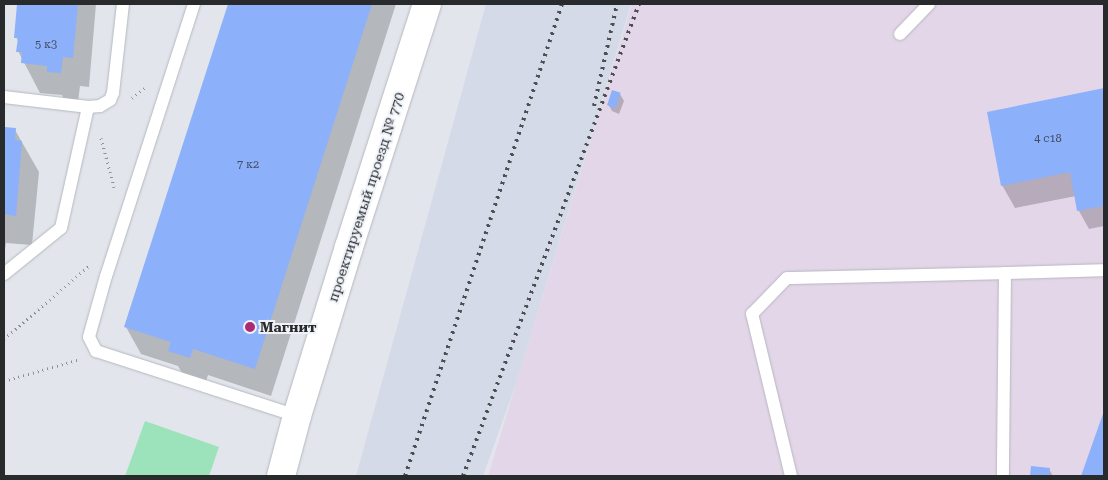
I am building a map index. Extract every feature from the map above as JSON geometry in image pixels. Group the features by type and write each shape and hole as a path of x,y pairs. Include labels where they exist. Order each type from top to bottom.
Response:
{"street":[{"name":"проектируемый проезд № 770","path":"281,476 297,416 427,4"}],"lane":[{"path":"4,97 88,107 100,106 110,100 113,93 123,4"},
{"path":"194,4 115,248 89,337 96,351 238,399 297,416"},
{"path":"900,34 929,4"},
{"path":"4,274 60,228 88,107"},
{"path":"791,476 752,314 787,278 1104,270"},
{"path":"1003,476 1005,273"}],"path":[{"path":"127,102 174,65"},
{"path":"88,107 97,125 124,221"},
{"path":"4,339 103,254 115,248"},
{"path":"4,381 74,361 96,351"}],"shaded area":[{"path":"486,4 631,4 517,381 483,476 356,476"},
{"path":"632,4 1104,4 1104,476 488,476"}],"green space":[{"path":"145,421 219,447 209,476 125,476"}],"building":[{"path":"17,4 78,4 73,58 63,57 61,73 47,72 47,66 21,63 22,52 16,52 18,38 14,38"},
{"path":"228,4 372,4 255,369 193,349 190,358 168,351 171,342 124,327"},
{"path":"1104,88 1104,206 1077,211 1070,172 1001,186 987,112"},
{"path":"612,90 621,93 616,108 607,105"},
{"path":"4,127 16,128 15,140 22,141 16,216 4,214"},
{"path":"1104,411 1104,476 1081,476"},
{"path":"1031,466 1050,468 1049,476 1030,476"}],"railway":[{"path":"405,476 562,4"},
{"path":"594,106 617,4"},
{"path":"463,476 639,4"}],"place":[{"name":"Магнит","path":"250,327"}]}
